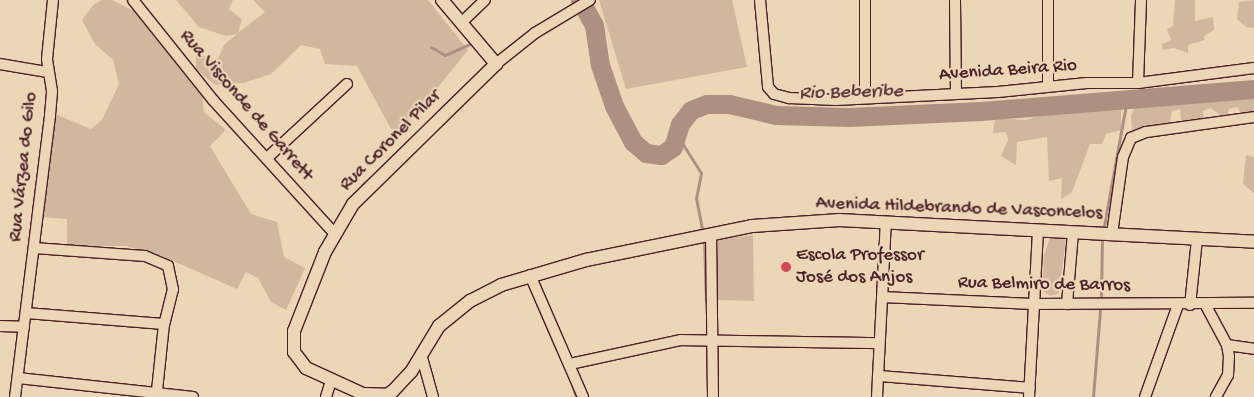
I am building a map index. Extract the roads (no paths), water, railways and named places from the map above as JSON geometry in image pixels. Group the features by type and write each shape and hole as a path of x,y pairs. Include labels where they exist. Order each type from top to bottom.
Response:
{"street":[{"name":"Rua Várzea do Gilo","path":"15,397 52,91 47,72 53,0"},
{"name":"Rua Visconde de Garrett","path":"133,0 213,100 334,233"},
{"path":"442,0 496,64"},
{"path":"461,22 486,0"},
{"name":"Avenida Beira Rio","path":"760,0 768,87 774,94 789,98 836,100 865,96 956,94 1048,86 1138,83 1254,68"},
{"path":"864,0 865,96"},
{"path":"955,0 956,94"},
{"path":"1048,0 1048,86"},
{"path":"1138,83 1141,0"},
{"name":"Rua Coronel Pilar","path":"331,382 298,361 292,344 294,331 334,233 368,188 496,64 535,32 586,2"},
{"path":"0,64 47,72"},
{"path":"267,158 347,84"},
{"path":"1106,234 1123,157 1131,138 1146,132 1254,117"},
{"name":"Avenida Hildebrando de Vasconcelos","path":"381,396 403,383 439,326 470,301 530,275 710,234 780,222 886,222 1038,232 1254,242"},
{"path":"877,397 886,222"},
{"path":"878,376 1029,393 1038,232"},
{"path":"1067,304 1073,233"},
{"path":"710,234 713,397"},
{"path":"1190,305 1197,240"},
{"path":"34,248 145,256 162,261 171,272 173,282 164,324 157,391"},
{"path":"530,275 583,397"},
{"name":"Rua Belmiro de Barros","path":"882,297 1033,304 1190,305 1254,303"},
{"path":"1205,304 1227,345 1228,375 1216,397"},
{"path":"1145,397 1178,305"},
{"path":"26,313 164,324"},
{"path":"0,326 24,327"},
{"path":"570,364 681,340 713,338 879,343"},
{"path":"1227,345 1254,349"},
{"path":"421,354 433,397"},
{"path":"18,378 157,391 193,397"},
{"path":"326,397 331,382 363,394 381,396"}],"waterway":[{"name":"Rio Beberibe","path":"580,0 594,25 600,65 614,106 633,142 646,153 661,155 673,147 680,124 691,110 707,104 729,104 776,115 849,117 981,111 1254,89"},
{"path":"431,47 445,55 470,44"},
{"path":"435,115 487,64"},
{"path":"1103,231 1127,99"},
{"path":"677,135 701,173 696,198 703,234"},
{"path":"362,185 375,174"},
{"path":"1101,296 1102,237"},
{"path":"704,240 706,301"},
{"path":"529,285 556,348"},
{"path":"1093,397 1100,310"},
{"path":"571,381 576,397"}],"place":[{"name":"Escola Professor José dos Anjos","path":"786,267"}]}
